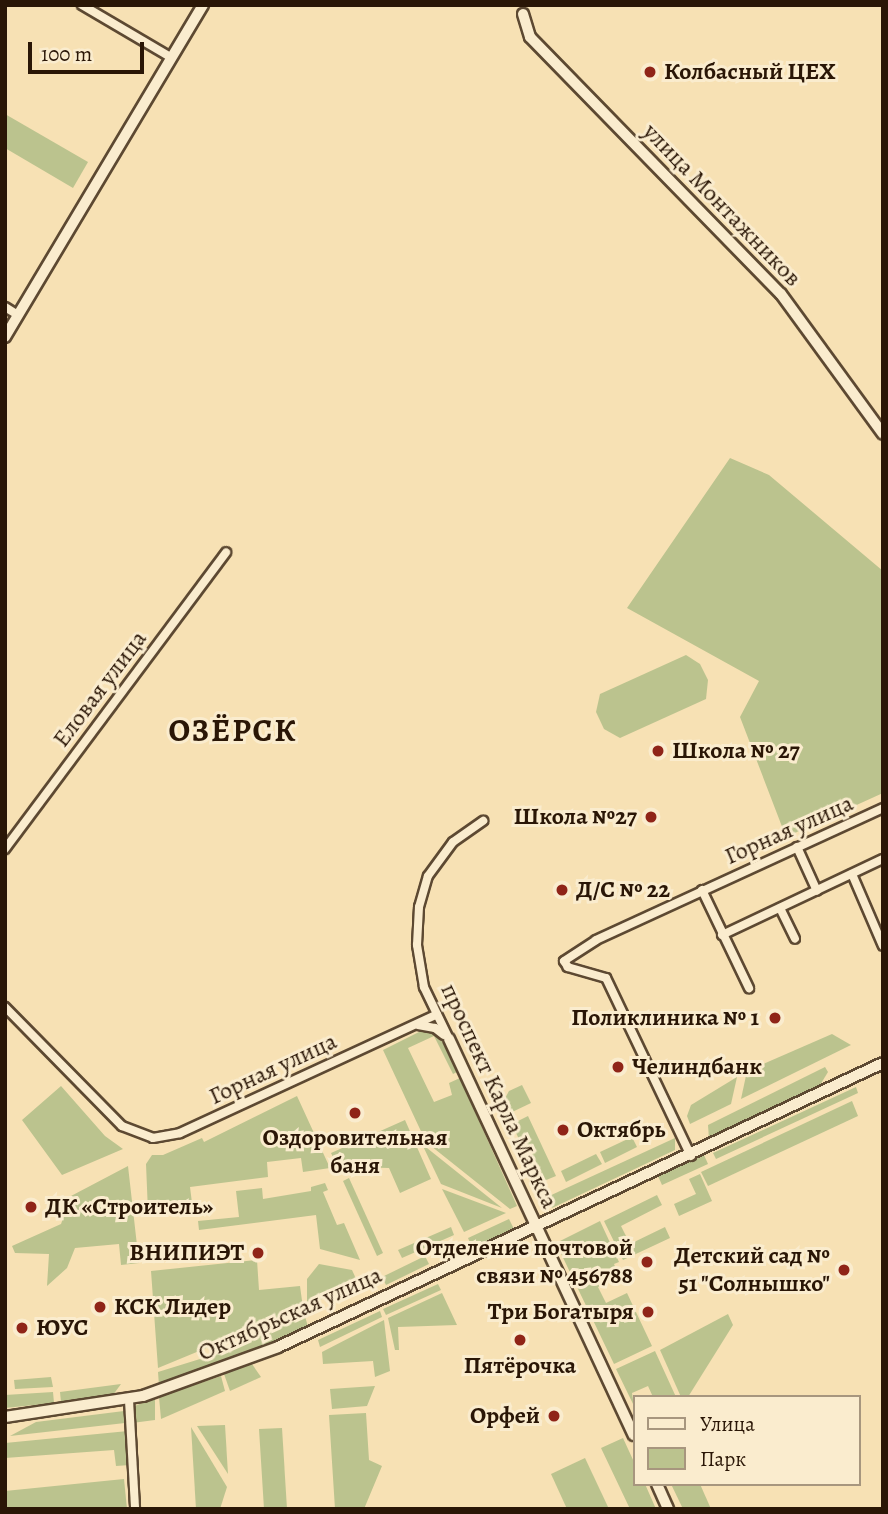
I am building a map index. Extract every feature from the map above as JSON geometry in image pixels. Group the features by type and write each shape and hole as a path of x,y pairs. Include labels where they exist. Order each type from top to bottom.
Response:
{"street":[{"path":"82,5 172,58"},
{"path":"5,337 203,5"},
{"name":"улица Монтажников","path":"523,10 530,37 781,294 883,434"},
{"path":"5,307 18,315"},
{"name":"Еловая улица","path":"5,849 226,552"},
{"name":"Горная улица","path":"691,1156 606,978 565,965 568,956 702,890 883,808"},
{"name":"проспект Карла Маркса","path":"483,821 453,842 428,876 419,907 417,945 424,987 632,1431"},
{"path":"797,847 817,891"},
{"path":"722,935 883,859"},
{"path":"852,874 883,946"},
{"path":"702,890 749,988"},
{"path":"780,908 796,939"},
{"name":"Горная улица","path":"5,1007 122,1126 153,1138 180,1133 437,1014"},
{"path":"411,1027 427,1025 449,1039"},
{"name":"Октябрьская улица","path":"5,1417 129,1400 278,1348 691,1156 883,1063"},
{"path":"129,1400 135,1509"},
{"path":"658,1486 668,1509"}],"green space":[{"path":"5,114 88,162 73,188 5,148"},
{"path":"730,458 769,475 883,571 883,793 786,837 740,717 759,681 627,608"},
{"path":"686,655 700,664 708,680 706,699 620,738 604,729 596,712 600,694"},
{"path":"421,1031 439,1035 457,1072 453,1074 434,1036 408,1048 434,1102 452,1095 449,1083 460,1078 517,1206 510,1209 426,1142 383,1050"},
{"path":"832,1034 851,1045 741,1099 747,1071"},
{"path":"825,1067 828,1072 817,1090 709,1139 708,1125"},
{"path":"737,1077 731,1104 690,1124 687,1116 691,1105"},
{"path":"522,1085 531,1103 508,1114 503,1102 509,1091"},
{"path":"61,1086 105,1136 123,1149 62,1175 22,1120"},
{"path":"856,1087 858,1093 716,1159 713,1153"},
{"path":"297,1096 330,1168 303,1172 301,1158 267,1162 268,1177 190,1187 192,1203 168,1206 156,1217 148,1212 146,1164 152,1155 163,1155 202,1138 204,1142"},
{"path":"852,1101 858,1116 708,1186 701,1172"},
{"path":"528,1116 556,1176 539,1183 512,1124"},
{"path":"405,1120 431,1179 400,1193 389,1168 351,1167 340,1172 331,1153"},
{"path":"632,1137 637,1147 605,1163 600,1152"},
{"path":"675,1138 675,1150 552,1208 547,1197"},
{"path":"422,1144 502,1208 441,1184"},
{"path":"596,1154 602,1164 566,1182 561,1171"},
{"path":"704,1155 708,1164 662,1185 658,1176"},
{"path":"128,1166 139,1263 121,1265 119,1244 75,1248 67,1268 47,1286 49,1254 15,1253 12,1246 61,1224 71,1196"},
{"path":"700,1174 712,1201 679,1216 674,1204 696,1194 689,1179"},
{"path":"349,1178 383,1253 377,1256 343,1181"},
{"path":"325,1183 328,1190 323,1192 337,1225 344,1223 360,1260 320,1249 316,1215 199,1230 198,1221 239,1217 236,1191 262,1188 263,1199 311,1191 311,1187"},
{"path":"442,1189 506,1213 464,1232"},
{"path":"657,1195 662,1205 621,1226 630,1244 665,1227 670,1238 623,1260 604,1221"},
{"path":"509,1219 514,1229 472,1247 468,1238"},
{"path":"600,1221 619,1262 614,1264 619,1276 598,1287 606,1303 627,1293 652,1346 614,1364 556,1243"},
{"path":"451,1227 454,1235 402,1258 398,1250"},
{"path":"425,1256 429,1264 386,1285 382,1277"},
{"path":"257,1260 259,1290 300,1286 303,1308 158,1368 151,1271"},
{"path":"319,1264 352,1270 358,1283 307,1306 307,1279"},
{"path":"438,1284 441,1290 386,1315 383,1309"},
{"path":"442,1293 457,1325 398,1327 399,1350 395,1350 388,1318"},
{"path":"380,1311 382,1317 320,1347 318,1340"},
{"path":"304,1313 309,1330 159,1386 158,1372 200,1359"},
{"path":"728,1314 733,1325 689,1395 680,1395 660,1350"},
{"path":"384,1320 390,1371 375,1377 373,1361 323,1364 322,1352"},
{"path":"655,1351 675,1395 652,1395 648,1386 632,1393 632,1402 616,1369"},
{"path":"252,1364 261,1377 230,1391 224,1374"},
{"path":"221,1376 225,1391 161,1419 159,1397"},
{"path":"51,1377 53,1387 15,1389 14,1380"},
{"path":"121,1384 113,1395 61,1402 60,1392"},
{"path":"375,1386 367,1406 332,1409 330,1389"},
{"path":"53,1392 54,1403 5,1408 5,1395"},
{"path":"155,1398 155,1420 132,1423 132,1407"},
{"path":"124,1411 125,1423 10,1436 36,1422"},
{"path":"366,1413 369,1460 382,1466 364,1509 335,1509 329,1415"},
{"path":"225,1425 228,1474 197,1426"},
{"path":"191,1427 227,1487 220,1509 196,1509"},
{"path":"282,1428 287,1509 264,1509 259,1429"},
{"path":"128,1431 130,1465 116,1466 114,1450 5,1458 5,1443"},
{"path":"623,1438 632,1458 632,1486 646,1486 656,1509 630,1509 601,1448"},
{"path":"585,1458 609,1509 567,1509 551,1474"},
{"path":"124,1479 127,1509 5,1509 5,1491"},
{"path":"672,1486 701,1486 711,1509 683,1509"}],"place":[{"name":"Колбасный ЦЕХ","path":"650,72"},
{"name":"Школа № 27","path":"658,751"},
{"name":"Школа №27","path":"651,817"},
{"name":"Д/С № 22","path":"562,890"},
{"name":"Поликлиника № 1","path":"775,1018"},
{"name":"Челиндбанк","path":"618,1067"},
{"name":"Оздоровительная баня","path":"355,1113"},
{"name":"Октябрь","path":"563,1130"},
{"name":"ДК «Строитель»","path":"31,1207"},
{"name":"ВНИПИЭТ","path":"258,1253"},
{"name":"Отделение почтовой связи № 456788","path":"647,1262"},
{"name":"Детский сад № 51 \"Солнышко\"","path":"844,1270"},
{"name":"КСК Лидер","path":"100,1307"},
{"name":"Три Богатыря","path":"648,1312"},
{"name":"ЮУС","path":"22,1328"},
{"name":"Пятёрочка","path":"520,1340"},
{"name":"Орфей","path":"554,1416"}],"district":[{"name":"ОЗЁРСК","path":"233,730"}]}
